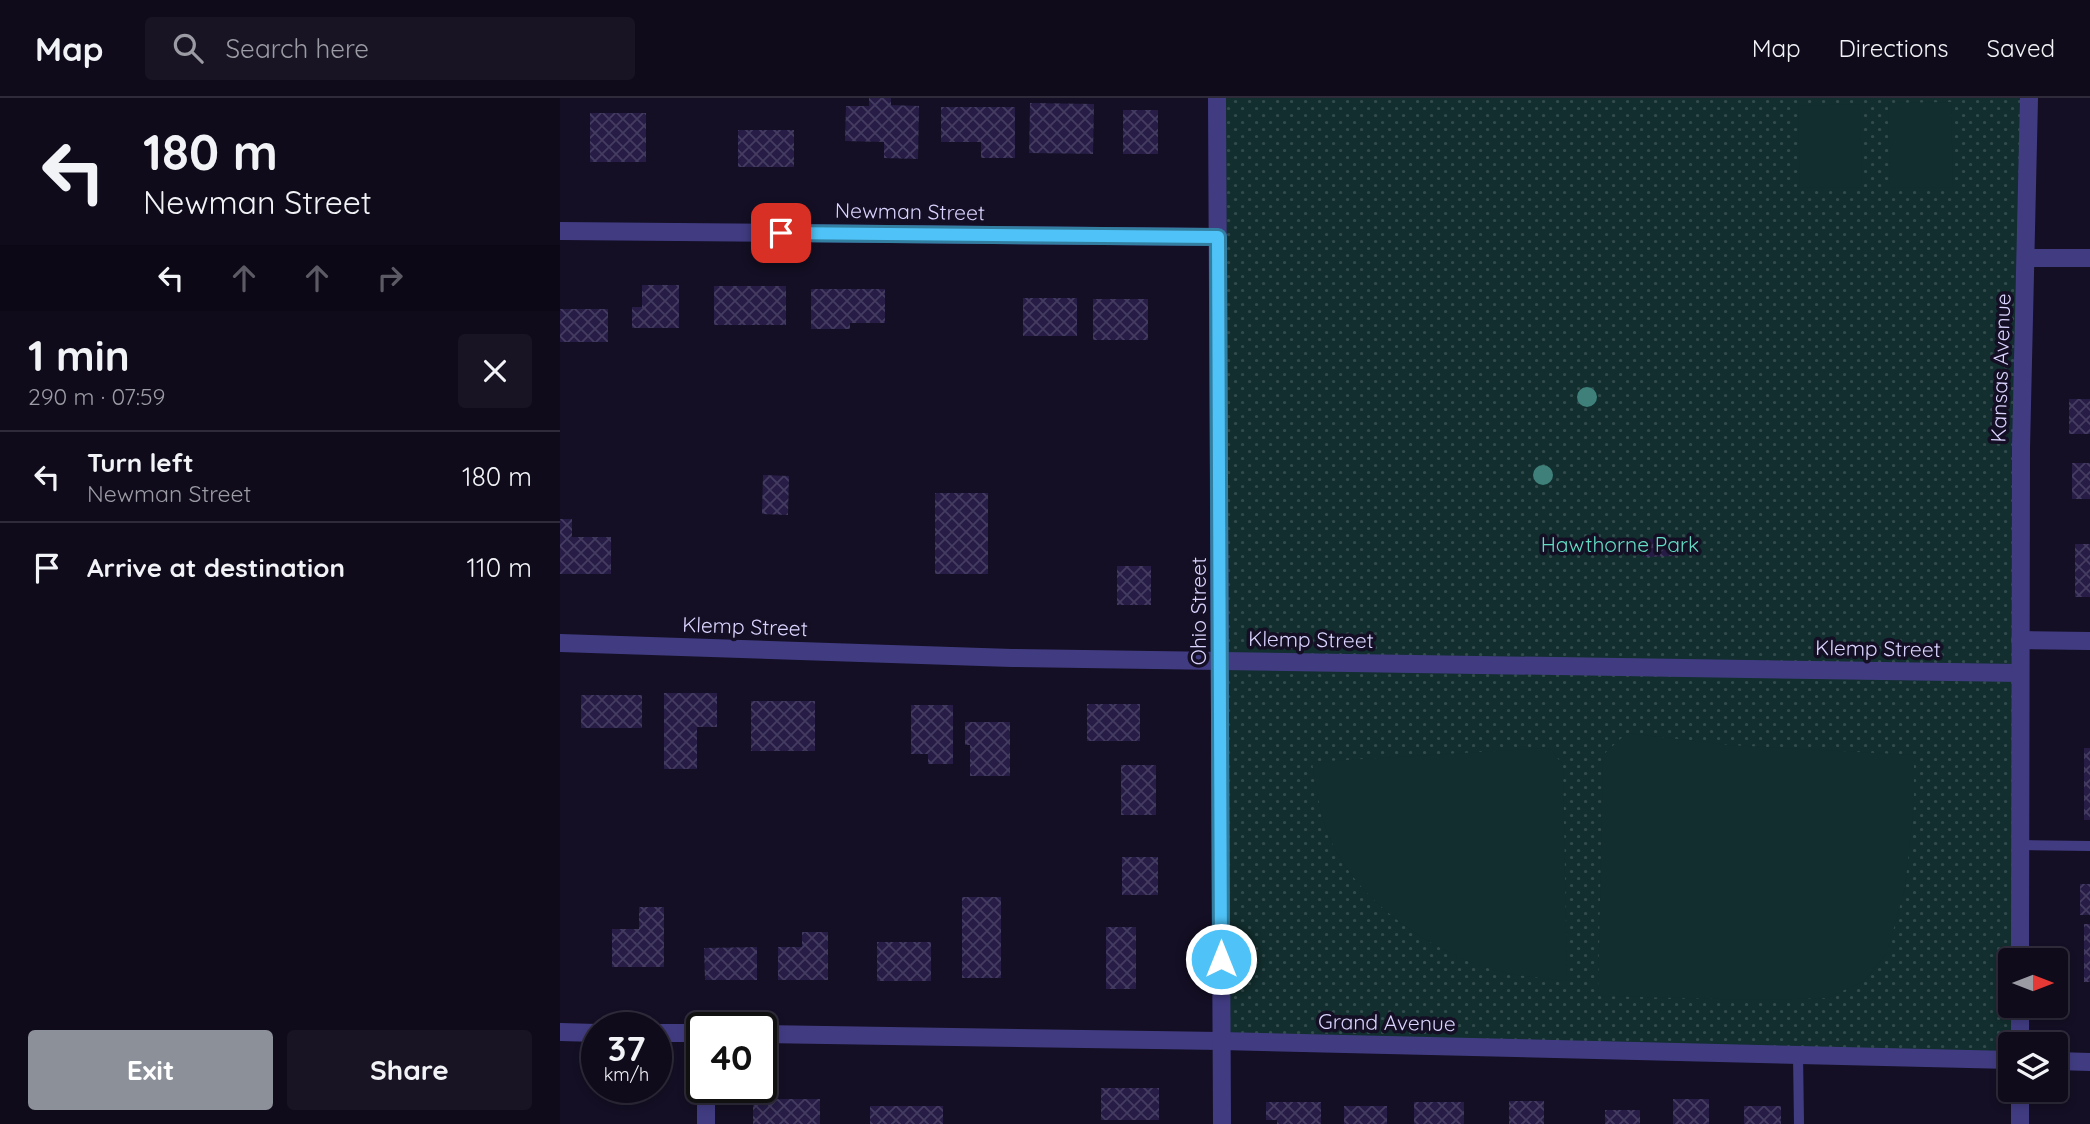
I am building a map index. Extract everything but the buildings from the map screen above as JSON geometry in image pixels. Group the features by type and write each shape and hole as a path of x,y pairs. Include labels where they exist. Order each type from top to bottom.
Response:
{"street":[{"name":"Ohio Street","path":"1217,98 1222,1124"},
{"name":"Kansas Avenue","path":"2020,673 2021,449 2029,98"},
{"name":"Newman Street","path":"560,231 1218,237"},
{"path":"2026,258 2090,258"},
{"path":"2020,640 2090,640"},
{"name":"Klemp Street","path":"560,643 1012,658 2020,673"},
{"path":"2020,673 2020,948"},
{"path":"560,1032 581,1033"},
{"name":"Grand Avenue","path":"777,1034 1222,1041 1998,1060"},
{"path":"2068,1061 2090,1062"},
{"path":"2020,1102 2020,1124"},
{"path":"706,1103 706,1124"}],"lane":[{"path":"2020,845 2090,846"},
{"path":"1798,1055 1799,1124"}],"green space":[{"name":"Hawthorne Park","path":"1217,98 2029,98 2020,948 1998,948 1998,1018 2020,1018 2020,1032 1998,1032 1998,1060 1221,1041"},
{"path":"1951,102 1953,187 1890,188 1888,103"},
{"path":"1860,104 1862,187 1800,188 1798,106"},
{"path":"1627,733 1729,745 1914,755 1914,805 1905,888 1887,953 1864,981 1827,998 1759,1000 1598,996 1603,755"},
{"path":"1549,748 1563,765 1567,981 1515,975 1474,963 1426,939 1381,907 1362,888 1333,845 1322,815 1312,762"}],"route":[{"path":"781,233 1218,237 1221,959"}]}
